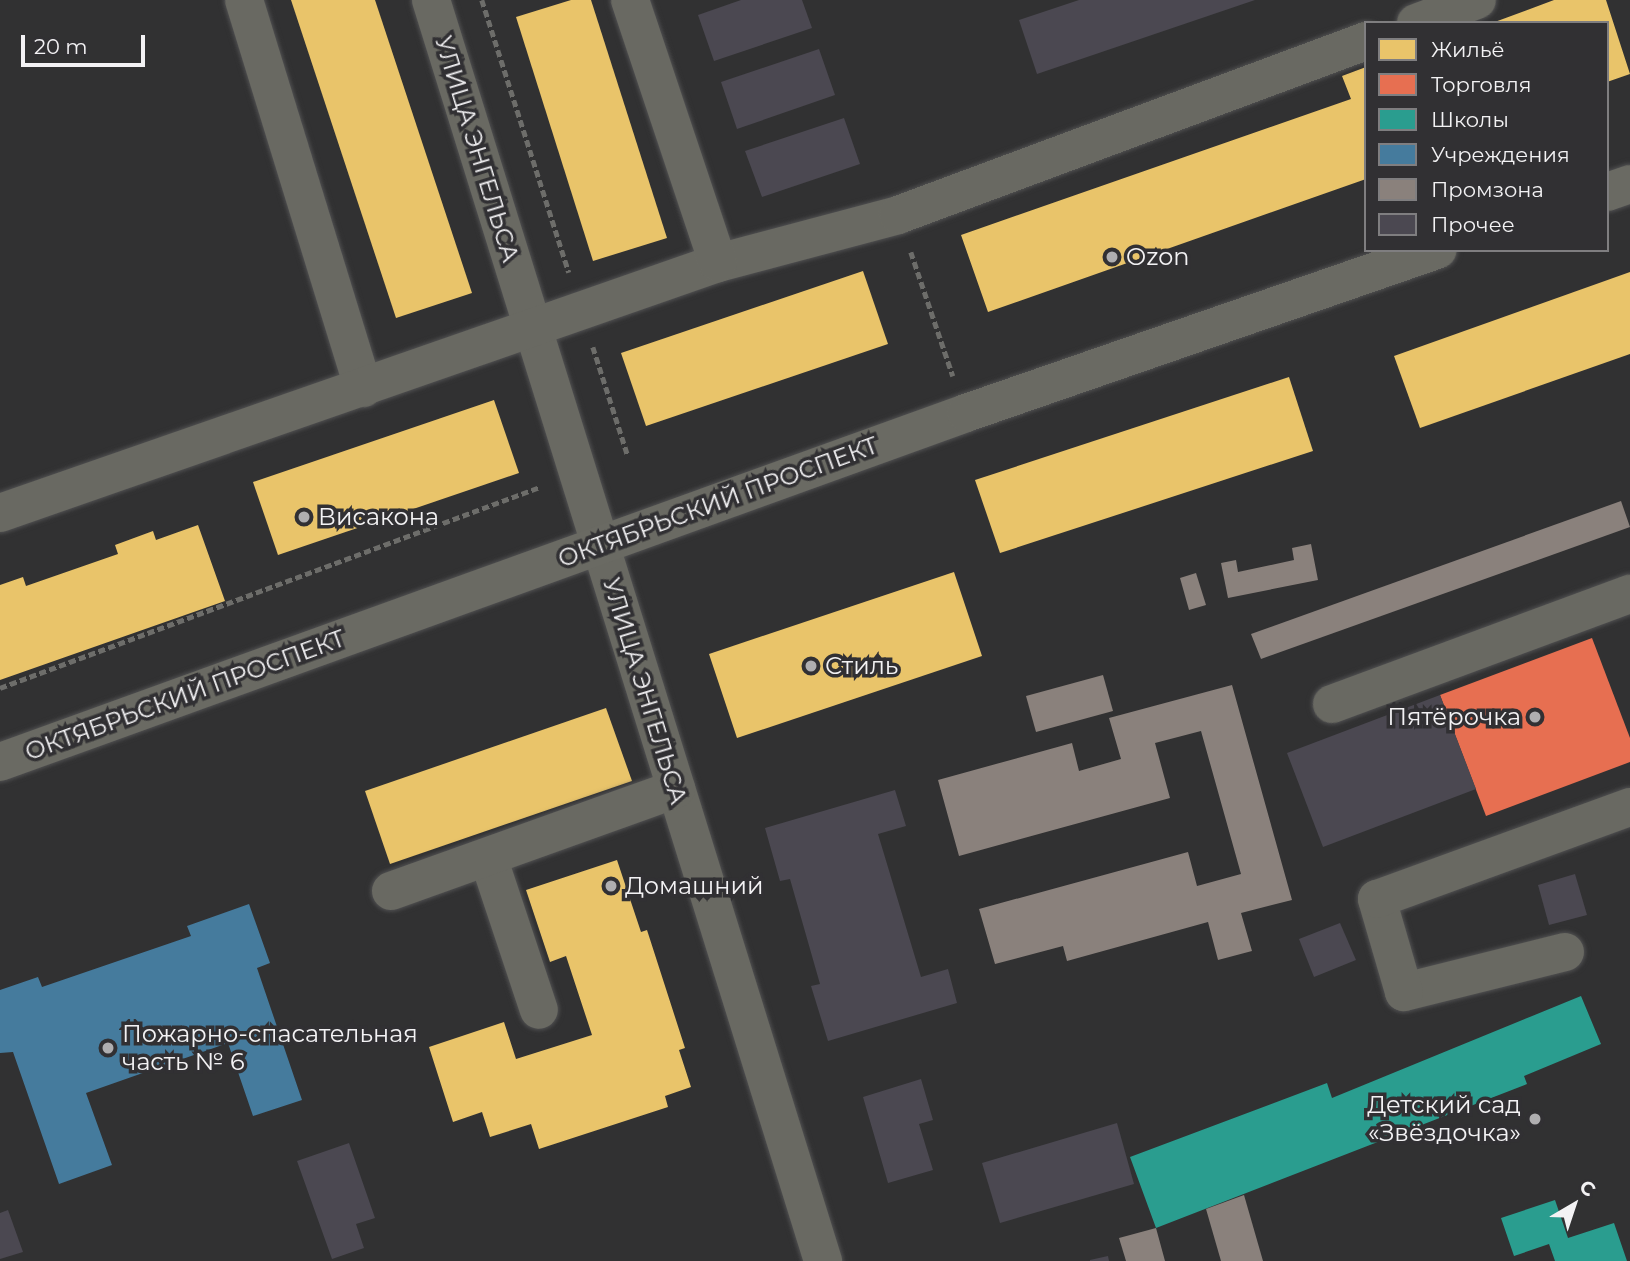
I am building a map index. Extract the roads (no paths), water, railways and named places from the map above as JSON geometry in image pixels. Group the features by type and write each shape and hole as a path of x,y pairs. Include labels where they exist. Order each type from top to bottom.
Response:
{"main road":[{"path":"1609,191 1630,184"},
{"name":"ОКТЯБРЬСКИЙ ПРОСПЕКТ","path":"0,762 966,413 1432,252"}],"street":[{"path":"244,0 363,388"},
{"name":"УЛИЦА ЭНГЕЛЬСА","path":"431,0 823,1261"},
{"path":"630,0 718,263"},
{"path":"1421,21 1477,0"},
{"path":"0,513 718,263 898,215 1364,42"},
{"path":"1332,704 1630,594"},
{"path":"391,891 676,789"},
{"path":"1565,952 1404,992 1377,899 1630,807"},
{"path":"488,857 539,1010"}],"place":[{"name":"Ozon","path":"1112,257"},
{"name":"Висакона","path":"304,517"},
{"name":"Стиль","path":"811,666"},
{"name":"Пятёрочка","path":"1535,717"},
{"name":"Домашний","path":"611,886"},
{"name":"Пожарно-спасательная часть № 6","path":"108,1048"},
{"name":"Детский сад «Звёздочка»","path":"1535,1119"}]}
